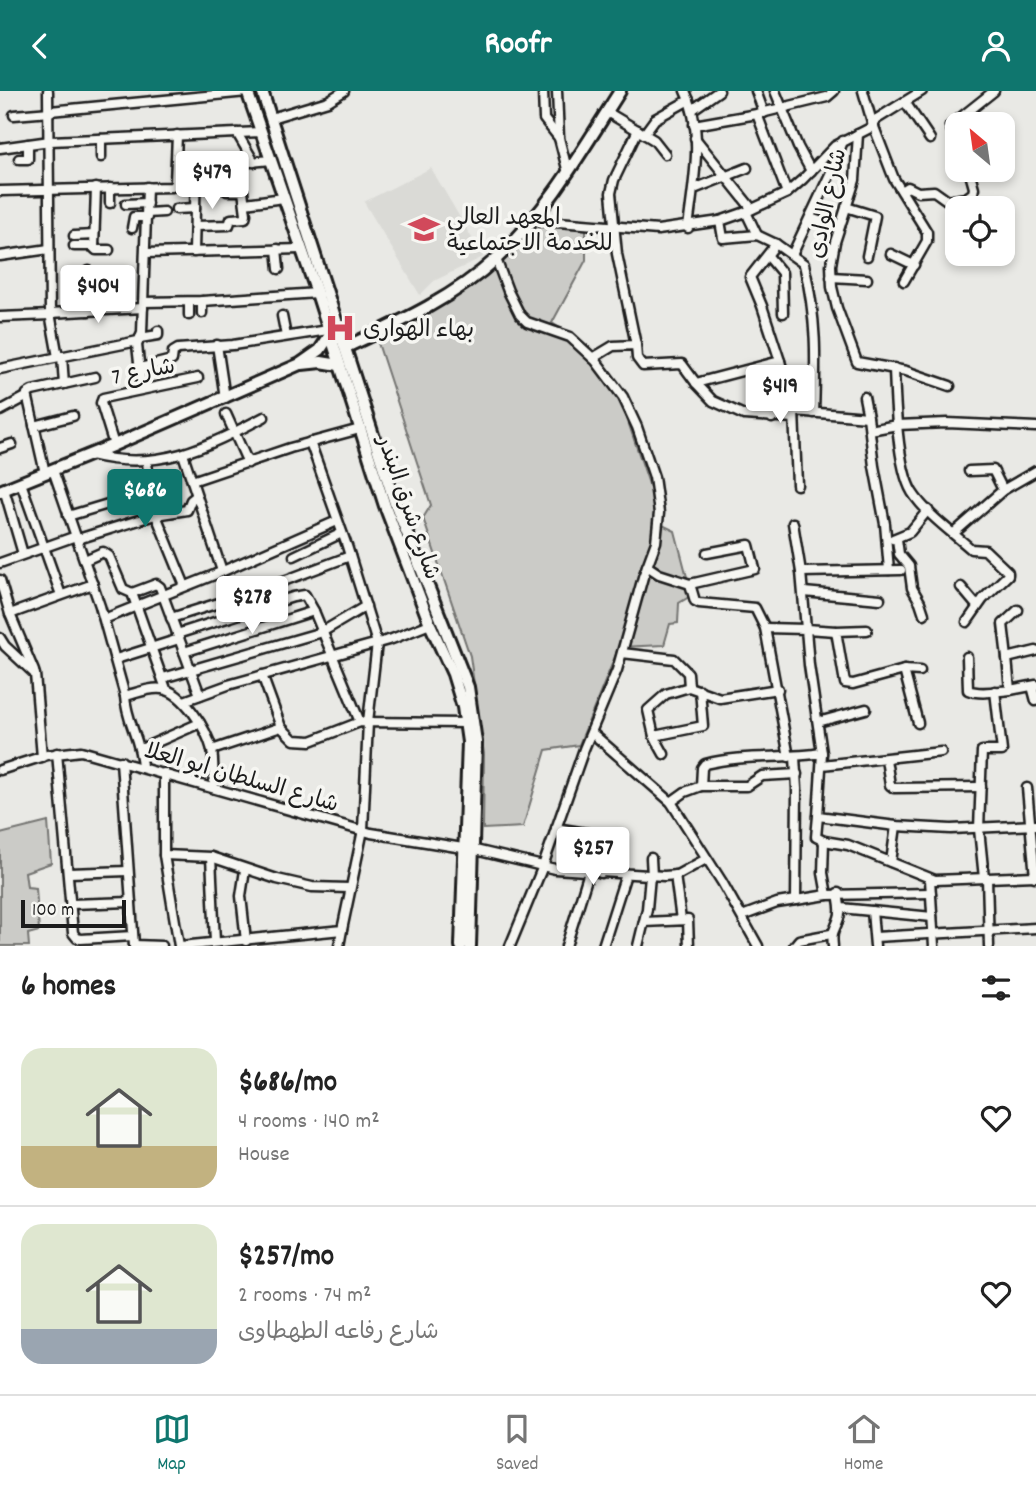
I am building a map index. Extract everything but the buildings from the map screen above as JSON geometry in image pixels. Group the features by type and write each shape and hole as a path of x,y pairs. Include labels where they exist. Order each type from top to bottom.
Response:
{"main road":[{"name":"شارع شرق البندر","path":"262,91 395,503 442,620 442,637 466,723 468,742 470,946"},
{"path":"346,348 410,317 496,259 533,220 568,173 620,91"},
{"name":"شارع شرق البندر","path":"247,92 317,293 385,506 430,624 442,637 462,670 475,723 470,849 461,946"},
{"path":"2,490 225,398 299,364 317,353 329,332"},
{"path":"299,364 321,362 340,365"},
{"path":"430,624 442,620"}],"street":[{"path":"48,91 50,314 64,384"},
{"path":"271,118 327,101 344,91"},
{"path":"543,91 544,119 559,138"},
{"path":"557,91 559,138 568,173"},
{"path":"685,91 692,110 695,138 694,189 688,227"},
{"path":"692,110 719,91"},
{"path":"757,91 760,113 787,193"},
{"path":"775,91 811,171"},
{"path":"694,125 782,108 827,97 834,91"},
{"path":"863,91 894,179 928,232 927,241 904,281"},
{"path":"533,220 643,230 688,227 720,221 787,193 828,151 873,124 913,94 922,91"},
{"path":"968,112 994,91"},
{"path":"14,115 169,95 247,92"},
{"path":"689,100 655,119 641,132 611,187 617,254 637,358 643,366 682,364 713,401 744,415 772,418 814,413 868,417"},
{"path":"905,102 930,139"},
{"path":"607,112 657,142 665,154"},
{"path":"0,148 50,141 261,132"},
{"path":"237,133 254,162"},
{"name":"شارع الوادى","path":"858,134 857,165 832,254 831,277 836,308 855,360 894,368"},
{"path":"0,191 172,187 175,183 177,135"},
{"path":"695,138 749,211 757,235"},
{"path":"101,139 101,157"},
{"path":"792,255 843,141"},
{"path":"19,159 28,157 28,144"},
{"path":"176,169 271,160"},
{"path":"194,252 196,167"},
{"path":"694,189 747,168"},
{"path":"195,226 229,225 232,219 245,218 241,177"},
{"path":"901,191 911,187 918,192 934,191 945,201 966,198 974,193 972,182"},
{"path":"142,389 139,339 142,333 147,187"},
{"path":"96,188 94,246 96,250 109,250"},
{"path":"110,188 110,203"},
{"path":"228,191 242,190"},
{"path":"245,203 284,198"},
{"path":"126,204 147,211 164,212"},
{"path":"846,207 874,215 867,255"},
{"path":"176,209 195,208"},
{"path":"132,228 134,217 147,211"},
{"path":"810,218 839,227"},
{"path":"720,221 723,239 757,235 776,244 804,264 815,320 814,413"},
{"path":"74,236 94,235"},
{"path":"776,244 751,274 750,279 780,361 794,415 797,485"},
{"path":"74,246 94,246"},
{"path":"0,256 50,249"},
{"path":"277,249 279,269"},
{"path":"146,253 301,249"},
{"path":"891,254 914,265"},
{"path":"768,256 782,273 783,313"},
{"path":"496,259 520,315 527,322 570,337 611,379 627,406 654,477 659,513 656,542 622,653 584,748 543,866 510,946"},
{"path":"88,311 89,271"},
{"path":"831,277 867,279"},
{"path":"0,317 317,293"},
{"path":"202,301 202,313"},
{"path":"189,302 189,315"},
{"path":"282,316 286,336"},
{"path":"0,369 158,335 158,331"},
{"path":"140,368 172,360 176,349 233,345 329,332"},
{"path":"216,345 225,398"},
{"path":"593,358 613,346 636,345"},
{"path":"696,383 780,361"},
{"path":"760,367 772,418"},
{"path":"950,386 894,368 897,425 908,482 915,496 972,550 985,550 1008,572 977,606 967,622"},
{"path":"0,411 32,391 95,377"},
{"name":"شارع 7","path":"114,445 101,400 105,396 198,378"},
{"path":"26,397 49,472 93,583 116,659 126,707 141,749 142,767"},
{"path":"864,397 882,503 889,570"},
{"path":"226,414 248,463"},
{"path":"34,426 73,416"},
{"path":"90,455 110,460 147,462 183,454 264,417"},
{"path":"870,430 897,425 947,422 1036,427"},
{"path":"192,481 310,442 360,429"},
{"path":"310,442 377,643 364,722 363,831 339,946"},
{"path":"0,448 12,444"},
{"path":"183,454 222,571"},
{"path":"147,462 148,492 155,515 185,586"},
{"path":"970,471 993,470 1003,490"},
{"path":"954,533 1003,490 1036,471"},
{"path":"21,483 61,595"},
{"path":"2,490 23,554"},
{"path":"68,516 148,492"},
{"path":"0,563 77,537 155,515 187,510 196,496"},
{"path":"887,540 897,539 910,532 928,510"},
{"path":"104,619 337,521"},
{"path":"793,523 804,592 808,665 822,753 816,838 848,845 930,879 1035,877 1034,825 1027,788"},
{"path":"294,556 342,533"},
{"path":"897,539 899,554 909,566 911,584 924,614"},
{"path":"647,566 659,574 690,585 752,571 755,568 749,545 707,553"},
{"path":"85,560 106,553 123,589 132,593 156,584 200,695"},
{"path":"171,618 211,607 350,556"},
{"path":"801,572 901,570"},
{"path":"0,580 10,614 35,674 42,757"},
{"path":"10,614 93,583"},
{"path":"690,585 695,601 699,603 755,608 765,628 797,774 796,900"},
{"path":"961,587 977,606"},
{"path":"804,592 880,600"},
{"path":"132,593 166,689"},
{"path":"116,659 300,595 308,599 364,722"},
{"path":"163,678 322,632 366,606"},
{"path":"1010,690 1003,624 1018,610"},
{"path":"184,652 314,611"},
{"path":"184,701 331,654 377,643 430,624"},
{"path":"765,628 867,630"},
{"path":"836,631 845,683 853,684 904,670 920,671"},
{"path":"0,638 35,674"},
{"path":"622,653 674,659 688,673 689,687"},
{"path":"1006,658 1036,653"},
{"path":"967,657 968,690 1010,690 1034,685 1036,701"},
{"path":"904,670 918,723"},
{"path":"262,675 281,727 294,740 311,741 364,722 466,723"},
{"path":"664,754 654,736 649,707 666,694 689,687 725,698 778,689"},
{"path":"125,696 157,688 166,689 184,701 200,723 212,750 214,788"},
{"path":"654,736 703,726 700,690"},
{"path":"989,946 986,878 979,829 982,751 1002,751 995,691"},
{"path":"818,722 866,709"},
{"path":"141,749 200,723"},
{"path":"212,750 281,727"},
{"path":"592,733 671,802 758,946"},
{"name":"شارع السلطان ابو العلا","path":"0,770 57,753 81,751 363,831 470,849 543,866 601,873 675,875"},
{"path":"822,765 941,752"},
{"path":"57,753 73,933 77,938 162,946"},
{"path":"701,786 702,768 705,764 745,756 792,757 822,753"},
{"path":"886,759 890,785 894,788 981,787"},
{"path":"121,761 134,943"},
{"path":"164,773 164,855 180,946 215,942 277,942 342,930"},
{"path":"671,802 685,792 701,786 747,786 762,776 797,774"},
{"path":"817,816 896,826 979,829 1034,825"},
{"path":"891,862 896,826"},
{"path":"556,828 598,835 603,839 601,873"},
{"path":"824,841 822,873 827,895"},
{"path":"164,855 211,857 245,870 312,887 349,888"},
{"path":"211,857 215,942"},
{"path":"638,946 651,876 651,858"},
{"path":"681,920 675,875 706,859"},
{"path":"245,870 241,896 246,941"},
{"path":"69,873 128,871"},
{"path":"566,946 589,872"},
{"path":"603,946 626,874"},
{"path":"930,879 934,946"},
{"path":"742,916 777,903 838,893 931,893"},
{"path":"833,946 831,933 841,908 838,893"},
{"path":"71,904 131,902"},
{"path":"841,908 932,917"},
{"path":"872,911 875,942 933,934 1036,928"},
{"path":"644,922 688,921 689,946"},
{"path":"794,946 799,940 831,933"}],"shaded area":[{"name":"المعهد العالى للخدمة الاجتماعية","path":"431,168 483,257 434,281 420,295 364,202"},
{"path":"540,227 586,228 586,260 552,323 568,333 617,389 653,496 656,522 675,531 687,577 689,597 679,603 678,623 670,624 664,645 619,647 579,745 546,750 523,827 483,829 484,754 470,656 423,518 431,505 377,340 443,302"},
{"path":"48,822 51,863 25,872 27,887 36,888 39,931 28,934 29,946 0,946 0,834"}],"place":[{"name":"المعهد العالى للخدمة الاجتماعية","path":"424,229"},
{"name":"بهاء الهوارى","path":"340,328"}]}
